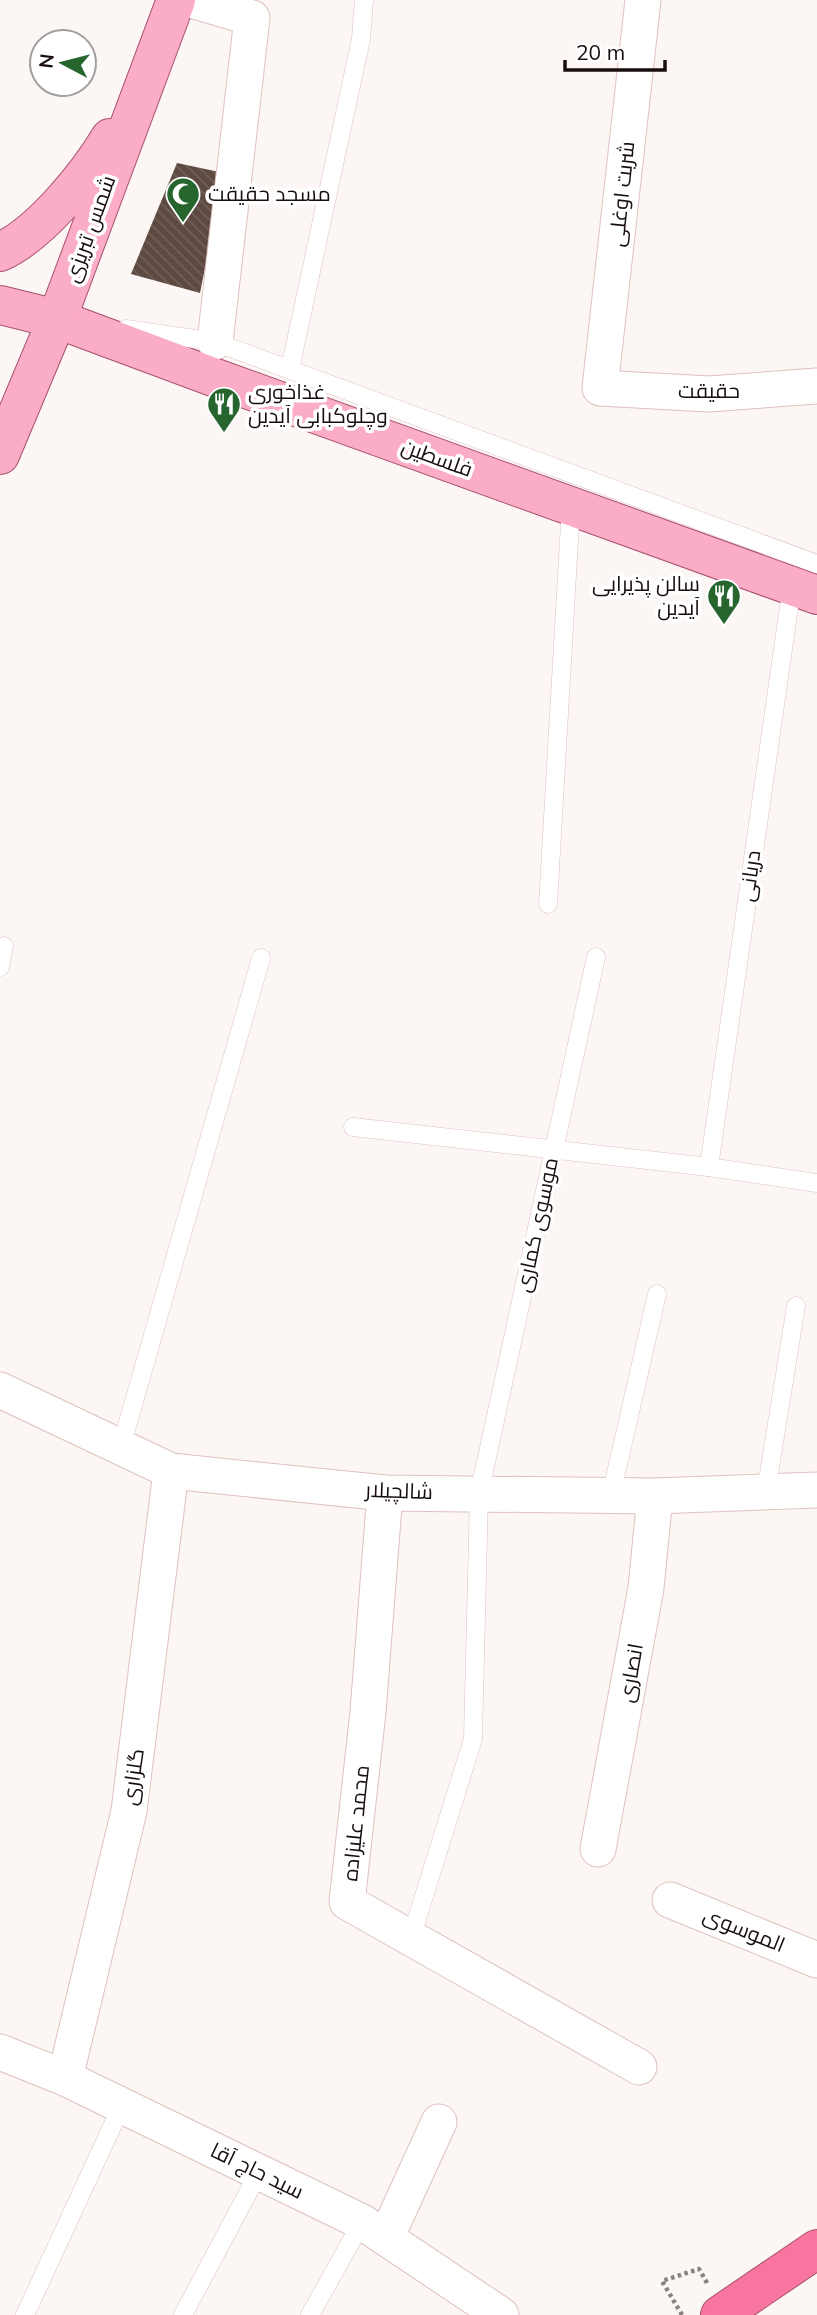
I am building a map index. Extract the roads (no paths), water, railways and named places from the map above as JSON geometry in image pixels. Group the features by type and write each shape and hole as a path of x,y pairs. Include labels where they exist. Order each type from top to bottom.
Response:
{"highway":[{"path":"720,2315 817,2249"}],"main road":[{"name":"شمس تبریزی","path":"0,455 57,319 176,0"},
{"path":"0,252 52,213 72,189 103,150 148,72"},
{"name":"فلسطین","path":"0,305 57,319 571,506 809,581"}],"street":[{"path":"191,0 252,19 215,342"},
{"name":"شربت اوغلی","path":"600,388 643,0"},
{"name":"حقیقت","path":"600,388 709,394 817,386"},
{"name":"شالچیلار","path":"0,1390 172,1471 385,1493 655,1496 817,1490"},
{"name":"گلزاری","path":"65,2078 129,1811 172,1471"},
{"name":"محمد علیزاده","path":"385,1493 368,1712 347,1902 639,2067"},
{"name":"انصاری","path":"598,1849 646,1588 655,1496"},
{"name":"الموسوی","path":"670,1900 817,1960"},
{"name":"سید حاج آقا","path":"0,2052 122,2105 374,2230 501,2315"},
{"path":"374,2230 439,2122"}],"lane":[{"path":"290,369 361,39 364,0"},
{"path":"57,319 215,342 290,369 809,581"},
{"path":"548,904 571,506"},
{"name":"دریانی","path":"709,1167 809,581"},
{"path":"0,967 4,946"},
{"name":"موسوی کماری","path":"411,1938 473,1739 479,1493 596,957"},
{"path":"121,1447 261,958"},
{"path":"353,1127 709,1167 817,1183"},
{"path":"611,1496 657,1294"},
{"path":"766,1492 796,1306"},
{"path":"25,2315 122,2105"},
{"path":"183,2315 259,2172"},
{"path":"310,2315 374,2230"}],"place":[{"name":"مسجد حقیقت","path":"183,224"},
{"name":"غذاخوری وچلوکبابی آیدین","path":"224,434"},
{"name":"سالن پذیرایی آیدین","path":"724,626"}]}
